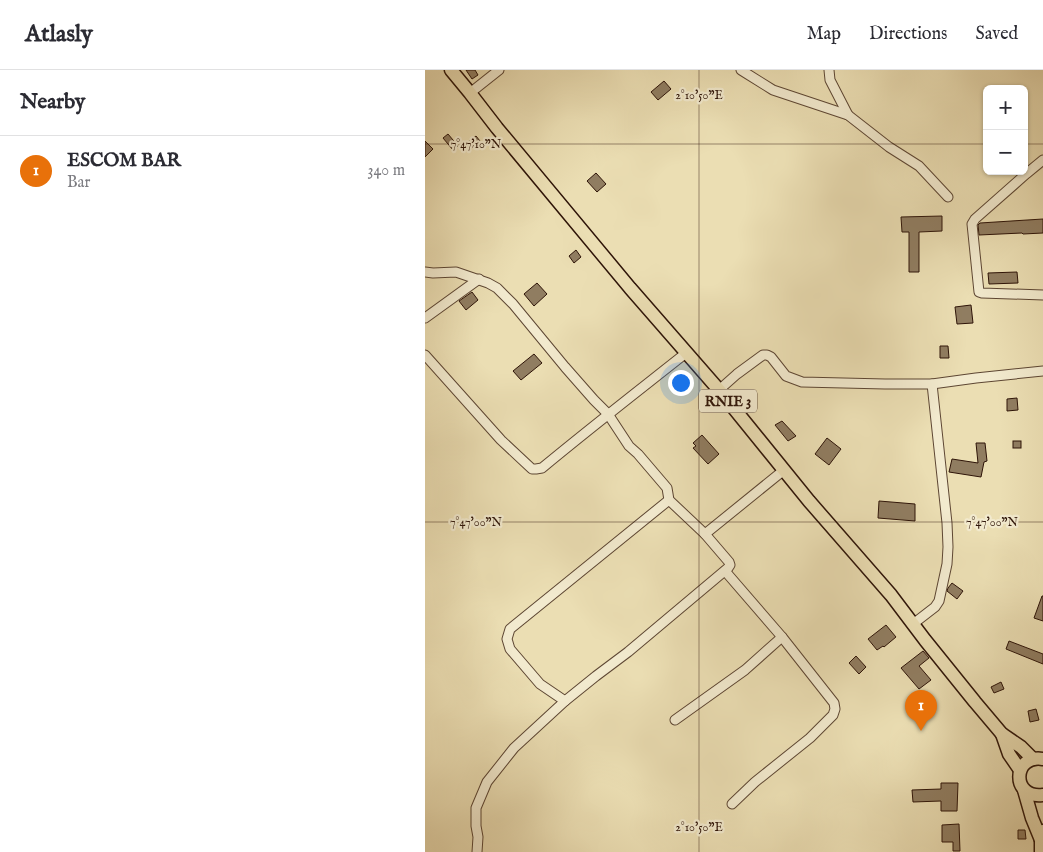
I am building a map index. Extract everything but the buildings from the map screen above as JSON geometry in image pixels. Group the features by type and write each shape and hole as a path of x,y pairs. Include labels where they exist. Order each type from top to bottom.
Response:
{"highway":[{"name":"RNIE 3","path":"451,70 497,128 719,390 809,501 891,595 925,640 1002,734 1038,759"},
{"name":"RNIE 3","path":"1002,734 1009,754 1020,770"},
{"path":"1038,759 1023,765 1020,770 1019,780 1041,841"},
{"path":"1024,790 1033,795 1043,795"}],"street":[{"path":"470,93 499,70"},
{"path":"741,70 773,90 848,115 919,166 948,197"},
{"path":"829,70 830,80 848,115"},
{"path":"1043,160 972,222 979,292 1043,295"},
{"path":"425,272 456,272 479,279 497,288 608,414 629,446 667,488 669,500 705,534 730,565 627,652 565,701 514,748 487,782 475,808 475,826 478,837 477,852"},
{"path":"425,318 479,279"},
{"path":"425,355 501,440 532,469 536,469 542,468 686,353"},
{"path":"719,390 763,355 771,357 786,376 802,382 931,384 1043,371"},
{"path":"913,624 935,607 939,600 947,564 947,523 931,384"},
{"path":"705,534 784,470"},
{"path":"565,701 540,684 510,649 507,639 510,629 669,500"},
{"path":"725,571 782,637 834,703 835,709 833,715 811,738 755,782 732,804"},
{"path":"675,720 745,670 782,637"}],"place":[{"name":"ESCOM BAR","path":"921,731"}]}
